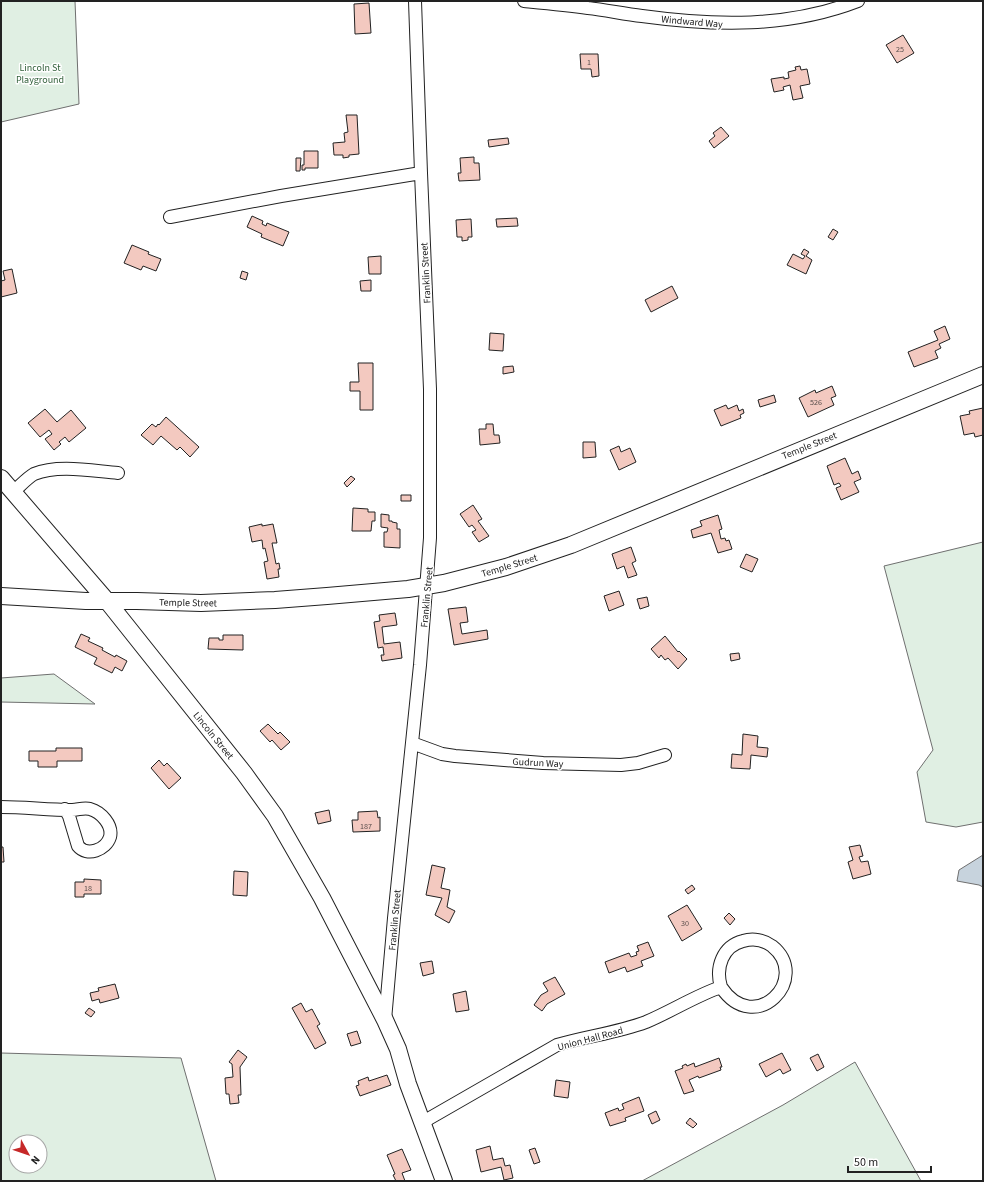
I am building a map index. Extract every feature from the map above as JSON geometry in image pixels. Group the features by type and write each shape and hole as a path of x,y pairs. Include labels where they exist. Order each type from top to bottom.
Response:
{"main road":[{"name":"Temple Street","path":"1,596 224,603 307,598 427,586 499,569 560,549 983,375"},
{"name":"Lincoln Street","path":"1,478 107,600 244,773 266,804 295,849 322,898 385,1020"},
{"name":"Franklin Street","path":"385,1020 398,1049 408,1084 444,1181"}],"street":[{"name":"Franklin Street","path":"385,1020 427,586 430,538 430,389 420,173 415,1"},
{"name":"Windward Way","path":"524,1 668,19 731,24 762,23 794,19 838,9 858,1"},
{"path":"170,217 281,196 420,173"},
{"path":"13,492 34,474 53,470 74,469 118,473"},
{"name":"Gudrun Way","path":"412,743 442,754 455,756 543,763 621,765 638,763 665,755"},
{"path":"1,807 65,809"},
{"path":"748,940 764,941 776,950 782,957 785,970 783,986 775,997 764,1004 746,1006 736,1003 727,996 721,987 718,977 719,965 726,952 737,943 748,940"},
{"name":"Union Hall Road","path":"422,1122 557,1045 573,1040 607,1034 634,1026 721,987"}],"green space":[{"name":"Lincoln St Playground","path":"1,1 75,1 79,104 1,122"},
{"path":"983,542 983,822 956,827 926,822 917,772 933,750 884,566"},
{"path":"54,674 95,704 1,702 1,678"},
{"path":"1,1053 181,1058 216,1181 1,1181"},
{"path":"855,1062 921,1181 642,1181 783,1105"}],"shaded area":[{"path":"983,855 983,887 957,881 959,870"}],"building":[{"path":"369,3 371,33 355,34 354,4"},
{"path":"903,35 914,53 897,63 886,45"},
{"path":"580,54 598,54 599,76 592,77 591,69 581,69"},
{"path":"800,66 801,70 807,69 810,84 800,86 803,98 793,100 790,85 783,87 784,90 774,92 771,79 784,77 784,79 789,78 788,72 796,70 795,67"},
{"path":"346,115 357,115 359,154 349,155 349,157 343,158 343,155 334,155 333,143 345,142 344,133 348,132"},
{"path":"721,127 729,136 714,148 709,141 715,136 713,133"},
{"path":"508,138 509,144 489,147 488,140"},
{"path":"304,151 318,151 318,168 305,168 305,170 302,170 302,165 304,165"},
{"path":"474,157 474,163 479,163 480,180 459,181 458,173 461,173 460,158"},
{"path":"296,158 301,158 300,171 296,171"},
{"path":"252,216 263,221 262,224 266,226 267,223 289,232 283,246 261,237 262,234 247,227"},
{"path":"517,218 518,226 497,227 496,219"},
{"path":"471,219 472,237 468,237 468,240 462,241 462,237 457,237 456,220"},
{"path":"833,229 838,232 833,240 828,237"},
{"path":"132,245 161,259 156,271 143,266 141,270 124,263"},
{"path":"804,249 809,252 806,256 812,260 806,274 787,265 793,254 803,259 805,256 801,254"},
{"path":"381,256 381,274 369,274 368,257"},
{"path":"12,269 17,293 1,297 1,281 5,280 3,271"},
{"path":"242,271 248,273 246,280 240,278"},
{"path":"371,280 371,291 361,291 360,281"},
{"path":"672,286 678,298 651,312 645,300"},
{"path":"945,326 950,339 939,344 941,348 935,351 938,358 914,367 908,352 938,340 934,331"},
{"path":"490,333 504,334 503,351 489,350"},
{"path":"358,363 373,363 373,410 360,410 360,391 350,391 350,382 359,382"},
{"path":"513,366 514,372 503,374 503,367"},
{"path":"832,386 836,396 831,398 834,405 808,417 799,398 815,390 816,393"},
{"path":"774,395 776,402 760,407 758,400"},
{"path":"726,405 728,409 737,405 739,411 743,409 744,413 740,415 741,418 721,426 714,410"},
{"path":"983,408 983,435 975,437 974,433 964,435 960,416 970,414 969,411"},
{"path":"45,409 57,422 71,410 86,428 69,442 65,437 59,442 61,444 54,450 45,439 52,434 49,430 40,437 28,423"},
{"path":"166,417 199,447 190,457 180,447 177,450 161,436 153,445 141,435 152,424 156,427"},
{"path":"486,424 493,424 494,435 499,435 500,443 480,445 479,429 486,429"},
{"path":"583,442 595,442 596,457 583,458"},
{"path":"619,446 621,452 630,448 636,462 619,470 610,450"},
{"path":"845,458 852,474 858,471 861,479 854,482 859,492 841,500 836,488 841,486 839,483 834,485 827,466"},
{"path":"351,476 355,479 347,487 344,483"},
{"path":"401,495 411,495 411,501 401,501"},
{"path":"473,505 482,519 478,521 489,536 479,542 472,532 476,530 472,525 469,527 460,514"},
{"path":"353,508 368,509 368,512 375,512 375,521 372,521 371,531 352,531"},
{"path":"381,514 389,515 389,521 397,523 397,529 400,529 400,548 384,547 384,532 387,532 388,528 381,527"},
{"path":"718,515 722,529 719,530 721,539 725,538 726,541 729,540 732,549 718,553 711,533 693,538 691,530 702,526 700,521"},
{"path":"262,524 262,526 273,524 277,543 272,543 276,564 279,563 279,577 267,579 264,562 268,561 265,548 263,549 262,540 252,542 249,527"},
{"path":"631,547 636,561 632,563 637,575 628,578 624,566 617,569 612,554"},
{"path":"746,554 758,559 752,572 740,567"},
{"path":"619,591 624,605 609,611 604,596"},
{"path":"647,597 649,606 640,609 637,599"},
{"path":"466,607 468,622 460,623 462,634 487,630 488,639 454,645 448,609"},
{"path":"395,613 397,625 382,627 384,644 400,642 402,658 382,661 381,655 384,655 383,647 378,648 374,622 380,621 379,615"},
{"path":"81,634 90,638 88,641 103,648 102,650 127,661 122,671 115,667 112,673 94,664 97,658 75,647"},
{"path":"223,635 243,635 243,650 208,649 209,638 219,638 219,640 223,640"},
{"path":"665,636 678,652 679,651 687,659 678,669 668,658 665,660 661,655 659,658 651,649"},
{"path":"739,653 740,659 731,661 730,654"},
{"path":"268,724 278,734 280,732 290,742 281,750 272,740 270,742 260,731"},
{"path":"743,734 758,736 757,747 768,748 767,757 751,755 750,769 731,768 732,754 742,755"},
{"path":"56,748 82,748 82,761 57,761 57,767 38,767 38,761 29,761 29,751 56,751"},
{"path":"159,760 164,766 167,763 181,778 169,789 151,768"},
{"path":"329,810 331,821 318,824 315,813"},
{"path":"377,811 378,818 380,817 380,831 353,832 352,820 358,820 358,812"},
{"path":"860,845 863,856 859,857 861,862 868,861 871,874 853,879 848,862 853,860 849,847"},
{"path":"1,847 3,847 4,862 1,862"},
{"path":"432,865 445,868 441,888 450,890 447,907 455,911 449,923 435,915 442,898 426,895"},
{"path":"234,871 248,872 247,896 233,895"},
{"path":"84,879 101,880 101,894 84,894 84,897 75,897 75,882 84,882"},
{"path":"692,885 695,889 688,894 685,890"},
{"path":"687,905 702,929 682,941 668,916"},
{"path":"729,913 735,919 730,925 724,918"},
{"path":"648,942 654,956 641,961 643,966 627,972 625,967 609,973 605,962 629,953 631,957 637,955 636,952 639,951 637,946"},
{"path":"432,961 434,973 423,976 420,963"},
{"path":"555,977 565,994 547,1004 542,1011 534,1005 541,995 548,991 543,983"},
{"path":"115,984 119,998 100,1003 99,999 92,1001 90,993 99,991 98,988"},
{"path":"466,991 469,1010 456,1012 453,994"},
{"path":"301,1003 306,1012 312,1009 320,1024 317,1026 326,1043 315,1049 292,1008"},
{"path":"89,1008 95,1012 91,1017 85,1013"},
{"path":"357,1031 361,1043 351,1046 347,1034"},
{"path":"238,1050 247,1057 240,1067 241,1095 238,1095 239,1103 230,1104 229,1094 226,1094 225,1078 233,1077 232,1064 229,1062"},
{"path":"782,1053 791,1070 783,1074 780,1069 766,1077 759,1064"},
{"path":"818,1054 824,1067 817,1071 810,1058"},
{"path":"719,1058 722,1067 720,1067 721,1070 689,1080 694,1091 684,1094 675,1071 683,1068 682,1066 686,1064 687,1066 694,1063 695,1067"},
{"path":"387,1075 391,1085 360,1096 356,1086 359,1085 358,1081 368,1077 369,1081"},
{"path":"556,1080 570,1082 568,1098 554,1096"},
{"path":"639,1097 644,1111 625,1118 626,1121 610,1126 605,1113 618,1108 619,1111 624,1109 622,1104"},
{"path":"656,1111 660,1120 652,1124 648,1115"},
{"path":"690,1118 697,1124 693,1128 686,1123"},
{"path":"490,1146 493,1160 503,1158 505,1166 510,1165 513,1178 504,1180 501,1167 481,1172 476,1150"},
{"path":"535,1148 540,1162 534,1164 529,1150"},
{"path":"402,1149 411,1170 402,1173 405,1181 396,1181 393,1175 395,1174 387,1155"}]}
